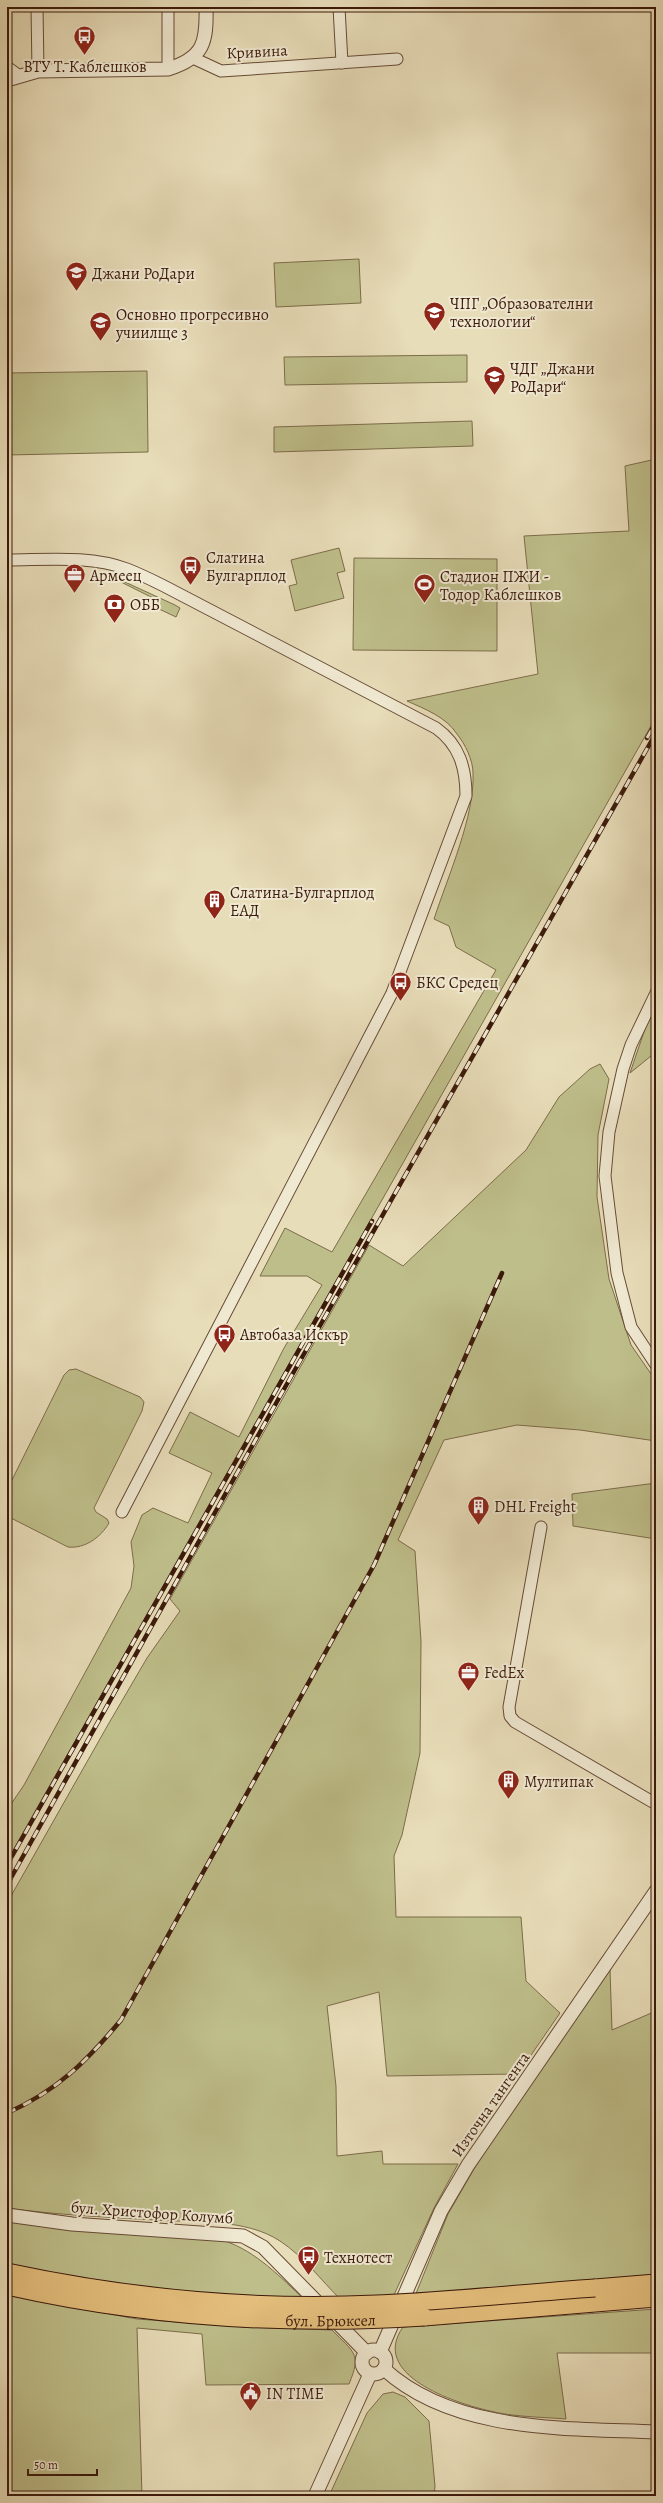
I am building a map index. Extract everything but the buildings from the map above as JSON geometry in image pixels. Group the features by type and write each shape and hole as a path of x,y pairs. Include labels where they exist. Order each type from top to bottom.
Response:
{"main road":[{"name":"бул. Брюксел","path":"7,2272 113,2292 247,2304 383,2304 595,2295 656,2298"},
{"name":"бул. Брюксел","path":"7,2286 110,2305 246,2320 373,2320 595,2295 656,2283"}],"street":[{"path":"37,7 38,71"},
{"path":"168,7 168,69"},
{"path":"7,67 13,77 38,71 168,69 193,58 203,46 206,29 206,7"},
{"path":"339,7 342,63"},
{"name":"Кривина","path":"193,58 221,71 397,59"},
{"path":"7,560 73,559 101,563 126,569 164,586 436,728 447,736 456,748 462,762 466,779 466,796 392,993 122,1512"},
{"path":"656,993 631,1045 623,1069 609,1132 605,1176 617,1273 631,1327 656,1365"},
{"path":"541,1527 510,1707 510,1716 514,1722 656,1804"},
{"name":"Източна тангента","path":"374,2352 441,2211 468,2164 656,1891"},
{"name":"бул. Христофор Колумб","path":"7,2214 72,2224 243,2236 263,2247 374,2352"},
{"path":"374,2352 386,2358 384,2369 377,2374 370,2374 362,2363 374,2352"},
{"path":"384,2369 436,2402 474,2416 550,2426 656,2432"},
{"path":"315,2496 370,2374"}],"green space":[{"path":"359,259 361,303 276,307 274,263"},
{"path":"467,355 467,382 285,385 284,357"},
{"path":"147,371 148,452 7,455 7,373"},
{"path":"472,421 473,446 274,452 274,427"},
{"path":"656,459 656,717 7,1861 7,1810 24,1785 131,1588 134,1566 131,1542 142,1515 153,1508 188,1523 212,1473 169,1453 190,1412 239,1437 284,1348 322,1285 307,1276 260,1276 285,1228 332,1252 496,970 456,947 449,926 434,919 460,846 470,808 473,768 466,747 452,728 435,714 407,701 538,674 524,536 629,531 625,466"},
{"path":"339,548 345,571 337,573 344,598 295,611 289,586 297,584 291,560"},
{"name":"Стадион ПЖИ - Тодор Каблешков","path":"354,558 497,559 497,651 353,650"},
{"path":"114,577 180,608 176,617 157,608 153,598 113,578"},
{"path":"656,1005 656,1052 630,1073 648,1020"},
{"path":"600,1064 609,1079 598,1135 597,1197 609,1279 631,1345 656,1381 656,1441 580,1430 517,1425 444,1440 398,1540 415,1551 421,1641 420,1753 402,1835 394,1856 396,1917 521,1917 526,1981 560,2013 518,2074 387,2076 379,1992 327,2006 336,2086 337,2156 382,2151 383,2164 458,2164 434,2208 393,2297 341,2300 304,2261 288,2247 280,2241 251,2228 219,2223 81,2216 7,2208 7,1903 147,1658 180,1611 170,1599 369,1245 403,1266 526,1150 559,1097 590,1069"},
{"path":"76,1369 140,1397 144,1402 142,1411 94,1508 96,1512 107,1519 109,1523 102,1533 92,1541 80,1546 68,1547 7,1516 7,1490 64,1375 69,1370"},
{"path":"656,1483 656,1539 573,1526 572,1494"},
{"path":"610,1970 612,2030 656,2011 656,2277 415,2296 448,2214 474,2169 534,2077"},
{"path":"7,2221 225,2241 258,2258 305,2300 151,2291 7,2265"},
{"path":"7,2295 137,2319 245,2327 332,2330 354,2354 355,2366 349,2384 206,2385 202,2334 137,2328 142,2496 7,2496"},
{"path":"656,2309 656,2353 557,2353 566,2419 518,2416 499,2413 457,2401 438,2394 421,2384 406,2373 397,2359 396,2344 403,2327"},
{"path":"393,2392 405,2397 429,2421 435,2486 434,2496 329,2496 367,2413 383,2394"}],"railway":[{"path":"647,738 656,722"},
{"path":"7,1885 279,1398 656,733"},
{"path":"7,1865 372,1221"},
{"path":"7,2113 41,2095 70,2074 96,2049 121,2020 374,1565 502,1273"}],"place":[{"name":"ВТУ Т. Каблешков","path":"85,56"},
{"name":"Джани РоДари","path":"77,292"},
{"name":"ЧПГ „Образователни технологии“","path":"435,332"},
{"name":"Основно прогресивно учиилще 3","path":"101,342"},
{"name":"ЧДГ „Джани РоДари“","path":"495,396"},
{"name":"Слатина Булгарплод","path":"190,586"},
{"name":"Армеец","path":"74,594"},
{"name":"Стадион ПЖИ - Тодор Каблешков","path":"425,604"},
{"name":"ОББ","path":"114,624"},
{"name":"Слатина-Булгарплод ЕАД","path":"215,920"},
{"name":"БКС Средец","path":"400,1002"},
{"name":"Автобаза Искър","path":"225,1354"},
{"name":"DHL Freight","path":"479,1526"},
{"name":"FedEx","path":"468,1692"},
{"name":"Мултипак","path":"508,1800"},
{"name":"Технотест","path":"309,2276"},
{"name":"IN TIME","path":"250,2412"}]}
